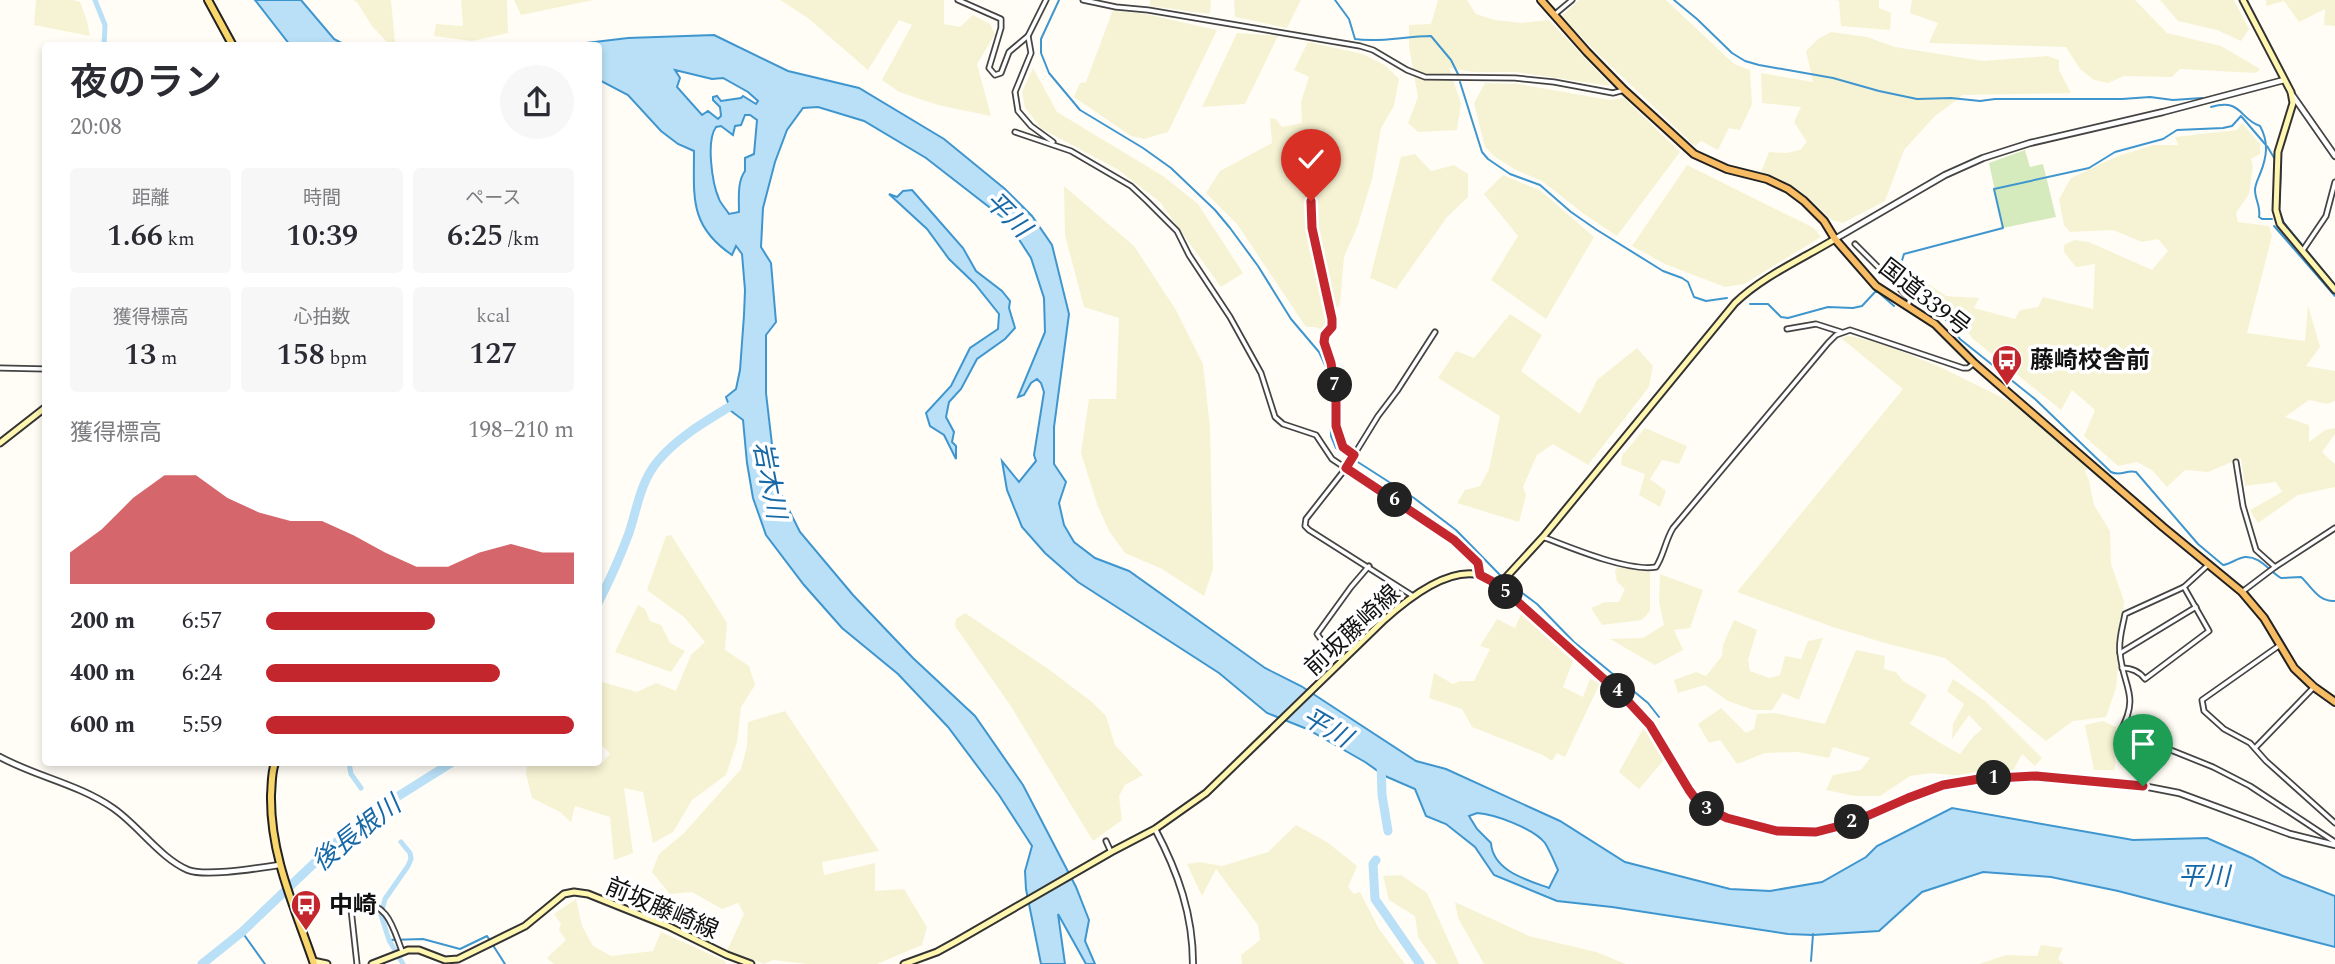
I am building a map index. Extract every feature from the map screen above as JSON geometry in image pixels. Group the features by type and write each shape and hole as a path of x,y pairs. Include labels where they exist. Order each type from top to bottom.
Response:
{"highway":[{"name":"国道339号","path":"1541,0 1624,90 1694,153 1711,163 1768,179 1788,189 1815,210 1835,239 1876,286 1935,324 1974,363 2242,592 2264,618 2294,668 2335,702"}],"main road":[{"path":"208,0 231,42"},
{"path":"2243,0 2291,92 2293,103 2278,152 2276,210 2280,224 2335,290"},
{"path":"1480,575 1499,585 1543,537 1735,303 1754,287 1835,239"},
{"path":"0,443 42,410"},
{"name":"前坂藤崎線","path":"904,964 957,941 1155,829 1206,793 1413,596 1451,577 1480,575"},
{"path":"274,766 271,810 279,867 313,962 327,964"},
{"name":"前坂藤崎線","path":"400,952 413,950 445,960 458,959 525,926 560,897 575,892 587,894 668,926 751,964"},
{"path":"372,964 400,952"}],"street":[{"path":"958,0 1001,19 1001,28 989,68 995,75 1001,73 1009,52 1028,36 1046,0"},
{"path":"1083,0 1360,46 1425,77 1528,79 1613,93 1624,90"},
{"path":"1554,15 1572,0"},
{"path":"1028,36 1031,53 1015,92 1018,111 1031,126 1058,145 1131,186 1177,231 1261,373 1275,417 1283,424 1316,435 1332,459 1348,465 1454,540 1478,563 1480,575"},
{"path":"1835,239 1945,175 1983,158 2030,143 2284,80"},
{"path":"2291,92 2335,156"},
{"path":"1015,132 1058,145"},
{"path":"2302,252 2326,216 2335,182"},
{"path":"1305,184 1311,201 1312,228 1332,319 1332,327 1325,335 1324,342 1336,394 1336,426 1343,447 1353,456"},
{"path":"1855,244 1910,299 1908,306"},
{"path":"1787,329 1816,324 1841,332"},
{"path":"1543,537 1605,559 1647,568 1657,567 1672,528 1828,343 1841,332 1850,330 1963,368 1974,363"},
{"path":"1413,596 1305,526 1306,519 1348,465 1435,332"},
{"path":"0,368 42,369"},
{"path":"2236,462 2243,506 2256,550 2275,566"},
{"path":"2242,592 2275,566 2335,528"},
{"path":"2209,564 2184,587 2124,614 2120,653 2129,688 2131,712 2121,730 2213,767 2238,780 2335,844"},
{"path":"1369,566 1317,634 1338,653 1377,621 1383,617 1387,618"},
{"path":"1499,585 1625,698 1650,725 1700,805 1727,818 1777,831 1816,832 1851,823 1943,785 1979,779 2036,776 2143,786 2179,793 2290,834 2335,844"},
{"path":"2122,668 2131,668 2146,679 2209,631 2184,587"},
{"path":"2120,653 2196,607"},
{"path":"2280,645 2202,700 2204,710 2224,729 2255,748 2335,823"},
{"path":"2255,748 2314,687"},
{"path":"0,757 26,771 68,784 113,808 177,864 190,872 237,872 279,867"},
{"path":"1155,829 1180,881 1193,939 1193,964"},
{"path":"1106,841 1111,852"},
{"path":"357,964 352,905 357,900 386,913 400,952"}],"shaded area":[{"path":"36,0 80,2 90,36 34,25"},
{"path":"353,0 391,0 395,42 386,41 372,26"},
{"path":"461,0 507,0 508,33 472,41 434,36 436,24 463,26"},
{"path":"514,0 593,0 521,15"},
{"path":"780,0 944,0 944,24 960,27 973,15 990,24 995,34 977,64 991,116 938,105 899,92 882,80 912,25 899,20 868,70 808,18"},
{"path":"1150,0 1211,0 1210,14 1150,6"},
{"path":"1234,0 1301,0 1287,28 1235,17"},
{"path":"1438,0 1467,0 1476,14 1495,20 1522,23 1549,20 1611,86 1515,72 1474,72 1449,68 1461,103 1457,130 1418,132 1408,123 1418,97 1409,47 1409,25 1431,24"},
{"path":"1579,0 1666,0 1734,64 1750,70 1752,104 1740,130 1729,128 1718,150 1701,141 1695,146 1562,16"},
{"path":"1836,0 1879,0 1879,8 1891,13 1890,30 1841,26 1839,1"},
{"path":"1912,0 2135,0 2167,33 2221,46 2260,69 2256,73 2180,69 2172,77 2124,76 2108,83 2094,80 2080,69 2066,47 1929,43 1938,23 1910,13"},
{"path":"2160,0 2234,0 2249,29 2241,41 2217,30 2178,21"},
{"path":"2266,0 2335,0 2335,26 2324,25 2325,9 2299,22 2284,1 2266,6"},
{"path":"1113,10 1145,14 1217,30 1168,132 1144,139 1131,136 1074,97 1080,83 1086,82"},
{"path":"1831,32 1867,37 1895,47 1983,61 2048,56 2059,60 2059,70 2071,93 1963,95 1934,117 1904,150 1885,201 1843,223 1832,220 1810,199 1787,183 1761,172 1769,152 1800,150 1807,142 1794,122 1801,107 1762,103 1761,73 1813,82 1806,51 1818,39"},
{"path":"1237,33 1278,36 1245,104 1202,107"},
{"path":"1308,42 1363,54 1386,66 1399,79 1394,106 1381,128 1372,179 1358,225 1344,257 1340,304 1322,330 1306,327 1237,224 1206,193 1220,171 1272,143 1270,118 1276,119 1282,127 1302,123 1301,102 1309,77 1294,70"},
{"path":"1033,68 1057,112 1163,176 1198,204 1243,273 1221,287 1160,202 1117,169 1042,129 1025,108 1022,92"},
{"path":"1485,83 1519,84 1610,100 1624,98 1680,152 1617,236 1542,181 1516,170 1485,147 1474,103"},
{"path":"2242,123 2260,144 2260,154 2251,159 2253,166 2249,194 2236,213 2238,222 2269,226 2272,236 2247,333 2305,341 2308,305 2320,347 2306,366 2335,371 2335,401 2327,404 2309,400 2285,417 2309,425 2309,442 2325,430 2335,428 2335,434 2322,452 2335,464 2335,487 2298,495 2258,523 2250,510 2282,492 2276,482 2245,486 2241,458 2208,472 2185,470 2167,487 2152,470 2137,462 2118,466 2084,436 2095,410 2072,390 2061,410 1973,339 1949,308 1926,292 1927,283 1946,296 1979,298 1974,308 2015,319 2020,310 2038,307 2043,297 2093,309 2095,264 2076,267 2064,252 2064,245 2074,240 2089,242 2152,270 2168,251 2158,239 2142,242 2113,230 2070,232 2064,225 2059,199 2071,178 2118,156 2154,145 2178,145 2175,137 2237,130"},
{"path":"1415,154 1431,171 1454,165 1468,174 1468,197 1447,217 1396,289 1370,278 1401,157"},
{"path":"1687,165 1814,228 1821,237 1744,284 1725,287 1665,264 1632,246"},
{"path":"1503,175 1541,191 1594,237 1546,319 1491,280 1518,236 1484,194"},
{"path":"1064,186 1134,246 1176,310 1203,364 1210,427 1213,569 1204,596 1162,569 1125,553 1109,531 1097,504 1081,453 1089,399 1116,399 1119,318 1084,307 1065,235"},
{"path":"1510,314 1542,335 1521,371 1580,414 1597,380 1637,348 1653,366 1649,387 1588,465 1553,444 1537,455 1523,487 1526,495 1519,522 1457,503 1465,490 1480,486 1489,469 1500,416 1438,378 1456,351 1474,358"},
{"path":"1849,336 1878,342 1938,366 2017,405 2089,467 2085,471 2094,505 2110,531 2111,564 2124,601 2116,688 2106,717 2073,721 2046,741 1945,658 1833,627 1737,592 1903,389 1841,338"},
{"path":"1645,428 1687,446 1679,464 1662,460 1650,479 1666,491 1660,507 1639,495 1645,474 1621,465 1622,456"},
{"path":"671,535 727,623 725,650 749,666 755,685 741,707 737,742 726,775 692,800 673,832 653,843 643,792 624,788 633,853 614,860 610,817 575,806 571,822 560,812 532,798 527,766 602,766 610,754 602,745 602,682 637,692 656,683 676,691 691,655 705,642 684,617 647,590 666,536"},
{"path":"1618,567 1650,572 1650,611 1642,620 1602,625 1591,608 1605,602 1619,602 1625,589 1617,582 1615,571"},
{"path":"1660,574 1703,590 1690,628 1674,630 1683,650 1655,665 1610,639 1643,638 1664,625 1659,602"},
{"path":"638,605 645,609 650,621 661,625 670,643 685,651 671,672 615,652"},
{"path":"965,613 1092,702 1106,716 1115,745 1143,775 1125,785 1119,796 1122,820 1093,841 1010,705 955,626 956,619"},
{"path":"1521,614 1573,661 1563,687 1583,697 1590,679 1600,683 1565,757 1557,753 1552,761 1472,727 1462,709 1429,698 1434,673 1453,684 1474,681 1490,649 1480,646 1497,619 1515,628"},
{"path":"1734,620 1757,630 1748,660 1750,671 1769,678 1780,675 1785,656 1801,659 1808,641 1823,638 1799,700 1783,693 1772,710 1753,710 1728,701 1705,685 1678,693 1674,680 1696,672 1706,676 1722,656 1723,645"},
{"path":"1856,650 1885,656 1884,669 1896,672 1903,681 1927,695 1910,724 1942,744 1960,754 1982,729 1969,715 1952,739 1953,724 1964,704 1947,691 1953,679 1985,701 2042,758 2035,766 2022,754 2013,771 1985,770 1961,776 1931,773 1910,776 1880,796 1855,796 1826,790 1833,775 1861,770 1870,758 1833,747 1829,758 1798,752 1765,753 1737,764 1720,740 1709,743 1698,724 1721,708 1746,733 1754,729 1757,714 1774,713 1825,724"},
{"path":"785,711 879,851 822,862 824,875 875,863 875,891 904,889 927,927 922,945 877,964 807,964 773,960 764,964 727,951 744,914 738,903 722,909 692,892 670,894 652,872 659,854 684,833 741,769 747,746 748,722"},
{"path":"2103,721 2116,727 2115,770 2094,770 2085,725"},
{"path":"1643,729 1652,738 1663,761 1639,789 1619,772"},
{"path":"1296,825 1327,842 1357,866 1348,887 1354,894 1360,892 1379,929 1405,964 1242,964 1241,955 1260,940 1258,925 1216,869 1202,896 1187,864 1200,862 1222,866 1268,852"},
{"path":"1401,875 1427,893 1459,964 1437,964 1418,937 1415,916 1389,900 1383,876"},
{"path":"576,899 582,926 593,946 611,956 653,951 661,932 725,961 726,964 554,964 547,958 566,940 559,930 561,924 554,914"},
{"path":"1455,902 1529,936 1596,952 1626,964 1484,964 1458,918"},
{"path":"2041,945 2063,948 2058,959 2064,964 1979,964 2006,955 2037,956"}],"green space":[{"path":"2025,150 2030,167 2043,164 2056,217 2003,228 1989,163"}],"water":[{"path":"255,0 301,0 340,42 288,42"},
{"path":"714,35 788,71 859,88 944,139 1005,189 1032,216 1052,245 1069,314 1054,427 1054,464 1066,482 1059,503 1064,525 1074,542 1095,558 1129,571 1265,668 1301,686 1416,761 1446,769 1560,821 1625,862 1730,889 1770,891 1822,882 1866,857 1877,846 1952,808 2133,840 2207,838 2252,858 2283,876 2335,896 2335,947 2118,891 2051,877 1983,872 1922,892 1879,931 1813,935 1788,934 1557,901 1494,875 1475,847 1446,824 1426,816 1415,789 1385,776 1307,729 1267,713 1219,673 1078,582 1045,553 1022,527 1007,490 1002,461 1019,482 1036,461 1034,455 1044,392 1041,383 1037,379 1031,383 1024,395 1018,397 1045,332 1044,298 1031,258 1007,221 926,158 864,121 818,107 803,108 787,130 763,208 761,247 771,263 776,322 766,335 766,393 781,494 800,532 853,595 913,658 975,716 1023,785 1076,887 1089,920 1085,941 1095,964 1086,964 1058,914 1065,964 1041,964 1026,889 1025,871 1032,846 999,795 948,727 898,674 842,628 804,585 766,535 753,498 743,420 731,411 726,397 736,389 740,370 745,290 742,254 736,246 732,255 718,244 701,221 695,196 694,151 678,144 661,131 628,95 602,82 602,42 594,42","holes":["675,70 712,79 723,78 758,101 756,104 743,96 721,101 717,96 713,97 713,100 720,107 721,116 718,119 708,111 702,115 677,87 680,78","745,115 757,120 754,154 745,158 739,212 729,214 716,192 711,142 716,127 721,126 733,135 735,126 741,125","1477,813 1514,823 1545,843 1558,870 1549,888 1512,873 1498,861 1491,843 1469,816"]},
{"path":"912,190 963,248 976,271 1002,291 1010,301 1009,308 1015,328 1005,339 977,359 961,389 949,402 946,417 954,432 952,442 956,446 956,459 944,435 930,426 926,413 951,386 970,348 998,329 999,314 975,284 949,259 927,229 889,194 897,197 903,191"}],"waterway":[{"path":"95,0 105,25 104,42"},
{"path":"1059,0 1041,39 1041,53 1049,73 1080,110 1171,168 1230,228 1291,319 1319,352 1330,382 1331,436 1336,448 1414,498 1456,530 1501,576"},
{"path":"1335,0 1349,19 1355,39 1431,36 1451,60 1458,74"},
{"path":"1674,0 1732,53 1745,61 1833,78 1917,99 1980,101 2202,98"},
{"path":"1460,82 1482,152 1488,159 1510,174 1540,185 1597,230 1663,271 1688,282 1694,297 1706,301 1727,298"},
{"path":"2211,107 2235,107 2260,126 2266,150 2255,194 2259,217 2272,219"},
{"path":"1896,280 1904,254 2003,228 1994,189 2089,168 2115,152 2163,139 2177,130 2232,126 2241,116 2265,144"},
{"path":"2267,146 2276,161"},
{"path":"2279,166 2279,210 2284,223 2335,285"},
{"path":"2274,226 2335,296"},
{"path":"1908,292 1911,290 1940,312 1960,339 2035,399 2111,472 2136,472 2198,544 2223,565 2250,557 2281,578 2301,577 2324,599 2335,601"},
{"path":"1750,304 1768,304 1781,317 1788,318 1828,307 1862,306 1878,292 1894,306"},
{"name":"後長根川","path":"602,595 622,551 651,470 665,453 685,436 739,401"},
{"path":"1509,583 1537,604 1574,642 1648,703 1659,717"},
{"path":"1381,762 1382,795 1388,831"},
{"path":"350,766 351,774 361,788"},
{"name":"後長根川","path":"202,964 242,932 347,832 446,766"},
{"path":"401,842 410,853 411,859 385,899 381,915 389,940 403,964"},
{"path":"1376,860 1373,864 1375,899 1420,964"},
{"path":"242,932 265,964"},
{"path":"1811,961 1813,934"},
{"path":"389,940 423,939 460,949 487,936 505,964"}],"place":[{"name":"藤崎校舎前","path":"2007,387"},
{"name":"中崎","path":"306,932"}],"route":[{"path":"1311,201 1312,228 1332,319 1332,327 1325,335 1324,346 1331,363 1336,394 1336,426 1343,447 1354,455 1346,468 1454,540 1478,563 1480,575 1499,585 1625,698 1650,725 1700,805 1727,818 1754,826 1803,833 1829,830 1851,823 1943,785 1979,779 2036,776 2143,786"}],"water label":[{"name":"平川","path":"1008,214"},
{"name":"岩木川","path":"770,480"},
{"name":"平川","path":"1327,727"},
{"name":"平川","path":"2204,876"}]}
